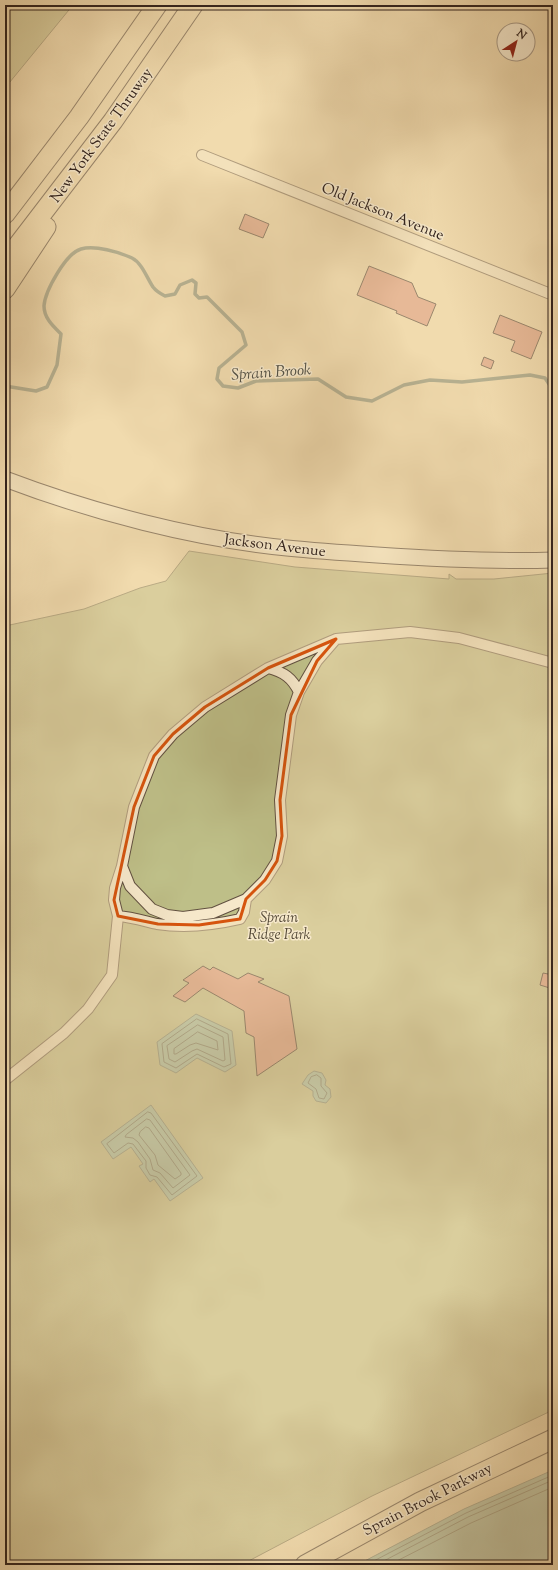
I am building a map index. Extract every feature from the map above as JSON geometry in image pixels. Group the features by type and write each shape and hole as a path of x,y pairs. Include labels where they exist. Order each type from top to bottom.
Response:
{"highway":[{"name":"New York State Thruway","path":"5,214 79,117 157,5"},
{"name":"New York State Thruway","path":"5,262 113,121 193,5"},
{"path":"5,289 42,234 113,121"},
{"name":"Sprain Brook Parkway","path":"305,1565 420,1502 496,1464 553,1439"}],"main road":[{"name":"Jackson Avenue","path":"5,479 139,521 224,539 286,548 413,557 500,562 553,560"}],"street":[{"name":"Old Jackson Avenue","path":"202,155 553,295"},
{"path":"5,1080 64,1033 88,1009 112,975 118,916 114,894 122,866 134,807 154,756 173,734 205,707 268,668 336,639 410,632 460,638 553,663"},
{"path":"122,866 125,876 137,894 152,909 166,915 183,917 213,913 246,899 265,880 277,861 282,836 281,792 291,715 299,692 317,661 336,639"},
{"path":"268,668 285,674 294,683 299,692"},
{"path":"118,916 158,924 199,925 221,923 240,918 244,912 246,899"}],"highlighted area":[{"path":"336,639 317,661 291,715 280,800 282,836 277,861 265,880 246,899 240,919 199,925 158,924 118,916 114,900 134,807 154,756 173,734 205,707 268,668"}],"green space":[{"path":"5,5 73,5 5,88"},
{"name":"Sprain Ridge Park","path":"189,551 295,567 449,579 449,574 456,579 494,579 553,573 553,1410 372,1496 241,1565 5,1565 5,626 84,609 140,588 166,581"}],"water":[{"path":"196,1014 232,1031 236,1065 225,1072 197,1058 176,1073 160,1065 157,1042"},
{"path":"314,1071 322,1073 326,1080 325,1085 330,1089 331,1097 326,1103 316,1101 313,1096 313,1091 302,1084 308,1075"},
{"path":"151,1105 203,1178 170,1201 154,1179 150,1182 139,1166 143,1164 131,1147 113,1159 101,1142"},
{"path":"553,1470 553,1565 357,1565 464,1509"}],"building":[{"path":"245,214 269,224 263,238 239,229"},
{"path":"369,266 412,283 418,297 436,304 427,326 396,313 397,311 357,295"},
{"path":"500,315 542,332 531,359 511,351 515,341 493,333"},
{"path":"484,357 494,361 491,369 481,365"},
{"path":"203,966 210,970 213,967 238,979 248,973 264,979 258,982 289,996 297,1049 257,1076 254,1037 246,1033 244,1011 203,988 185,1002 173,996 189,983 183,980"},
{"path":"543,973 553,975 553,989 540,985"}],"waterway":[{"name":"Sprain Brook","path":"5,386 36,391 47,387 57,365 61,334 50,322 44,310 45,299 57,273 69,257 81,249 93,248 114,251 136,260 153,287 165,296 175,294 180,285 192,280 196,283 195,294 199,298 207,297 242,332 246,345 219,368 217,379 223,386 238,388 256,381 318,379 346,397 372,401 404,385 430,380 462,382 530,375 545,378 553,390"}]}
